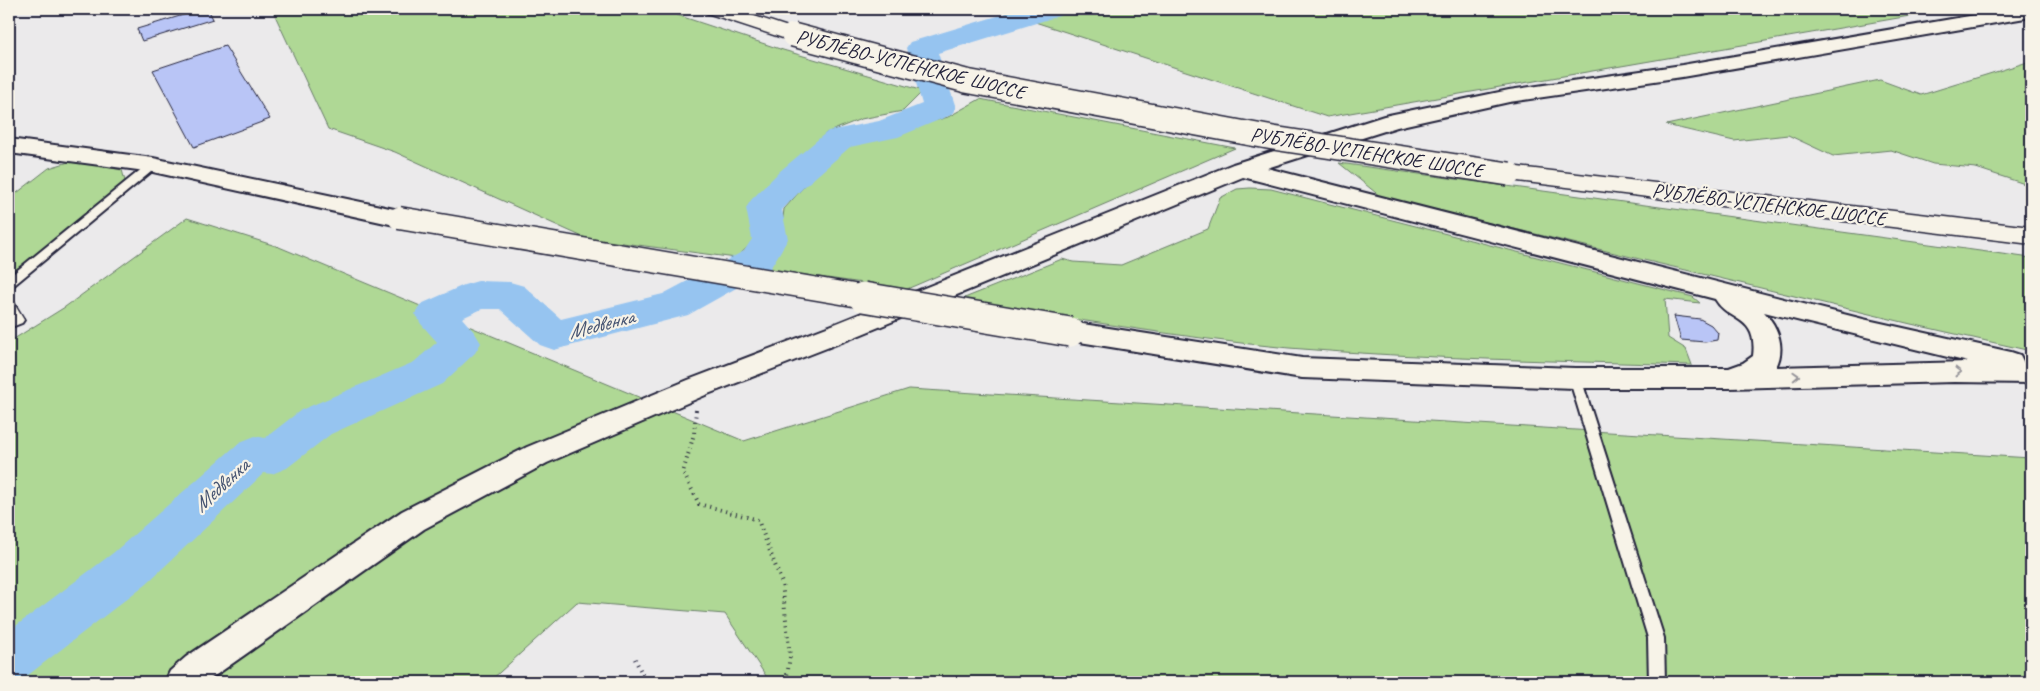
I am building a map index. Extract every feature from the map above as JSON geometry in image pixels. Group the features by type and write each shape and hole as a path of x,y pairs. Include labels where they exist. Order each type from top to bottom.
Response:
{"main road":[{"name":"РУБЛЁВО-УСПЕНСКОЕ ШОССЕ","path":"714,9 792,35 966,81 1273,138 1509,174 2030,236"}],"street":[{"path":"182,682 198,668 413,520 537,455 698,387 842,332 1241,169 1392,121 1509,96 1682,70 2031,12"},
{"path":"9,146 154,165 399,218 1070,332 1302,368 1575,378 1729,378 1954,372 2031,373"},
{"path":"1241,169 1863,328 2031,367"},
{"path":"1691,284 1723,296 1742,308 1759,322 1766,334 1768,350 1766,360 1752,371 1729,378"}],"lane":[{"path":"9,283 154,165"},
{"path":"9,305 18,320 9,324"},
{"path":"1575,378 1656,638 1657,682"}],"path":[{"path":"698,387 694,434 684,472 699,504 758,520 782,583 790,657 786,682"},
{"path":"635,659 646,682"}],"green space":[{"path":"272,9 659,9 783,50 923,91 903,111 861,119 826,133 751,207 754,241 736,258 585,238 395,152 328,129"},
{"path":"995,9 1950,9 1327,117"},
{"path":"2031,61 2031,186 1976,168 1933,164 1891,150 1833,156 1788,135 1734,141 1666,125 1880,80 1921,95"},
{"path":"980,99 1235,148 907,289 761,269 780,243 784,209 838,148 948,117"},
{"path":"72,161 122,170 125,181 28,262 9,273 9,196 13,196 49,168"},
{"path":"1339,163 2031,258 2031,351 1381,197"},
{"path":"1237,189 1271,189 1693,297 1700,303 1665,299 1668,338 1686,349 1692,365 1440,357 1289,348 1164,333 957,301 1062,259 1073,262 1121,265 1208,229 1220,198"},
{"path":"187,218 279,247 744,441 909,389 2031,458 2031,682 770,682 725,614 577,602 489,682 9,682 9,342 65,307"}],"building":[{"path":"208,9 213,19 142,41 137,29"},
{"path":"225,46 270,119 194,147 153,70"},
{"path":"1674,316 1700,319 1711,325 1718,333 1717,340 1705,342 1681,340"}],"waterway":[{"name":"Медвенка","path":"9,660 130,568 255,454 272,456 316,422 428,373 461,343 435,314 478,295 510,296 554,335 674,305 757,260 770,239 764,208 792,179 840,138 886,130 940,108 921,48 1052,9"}]}
